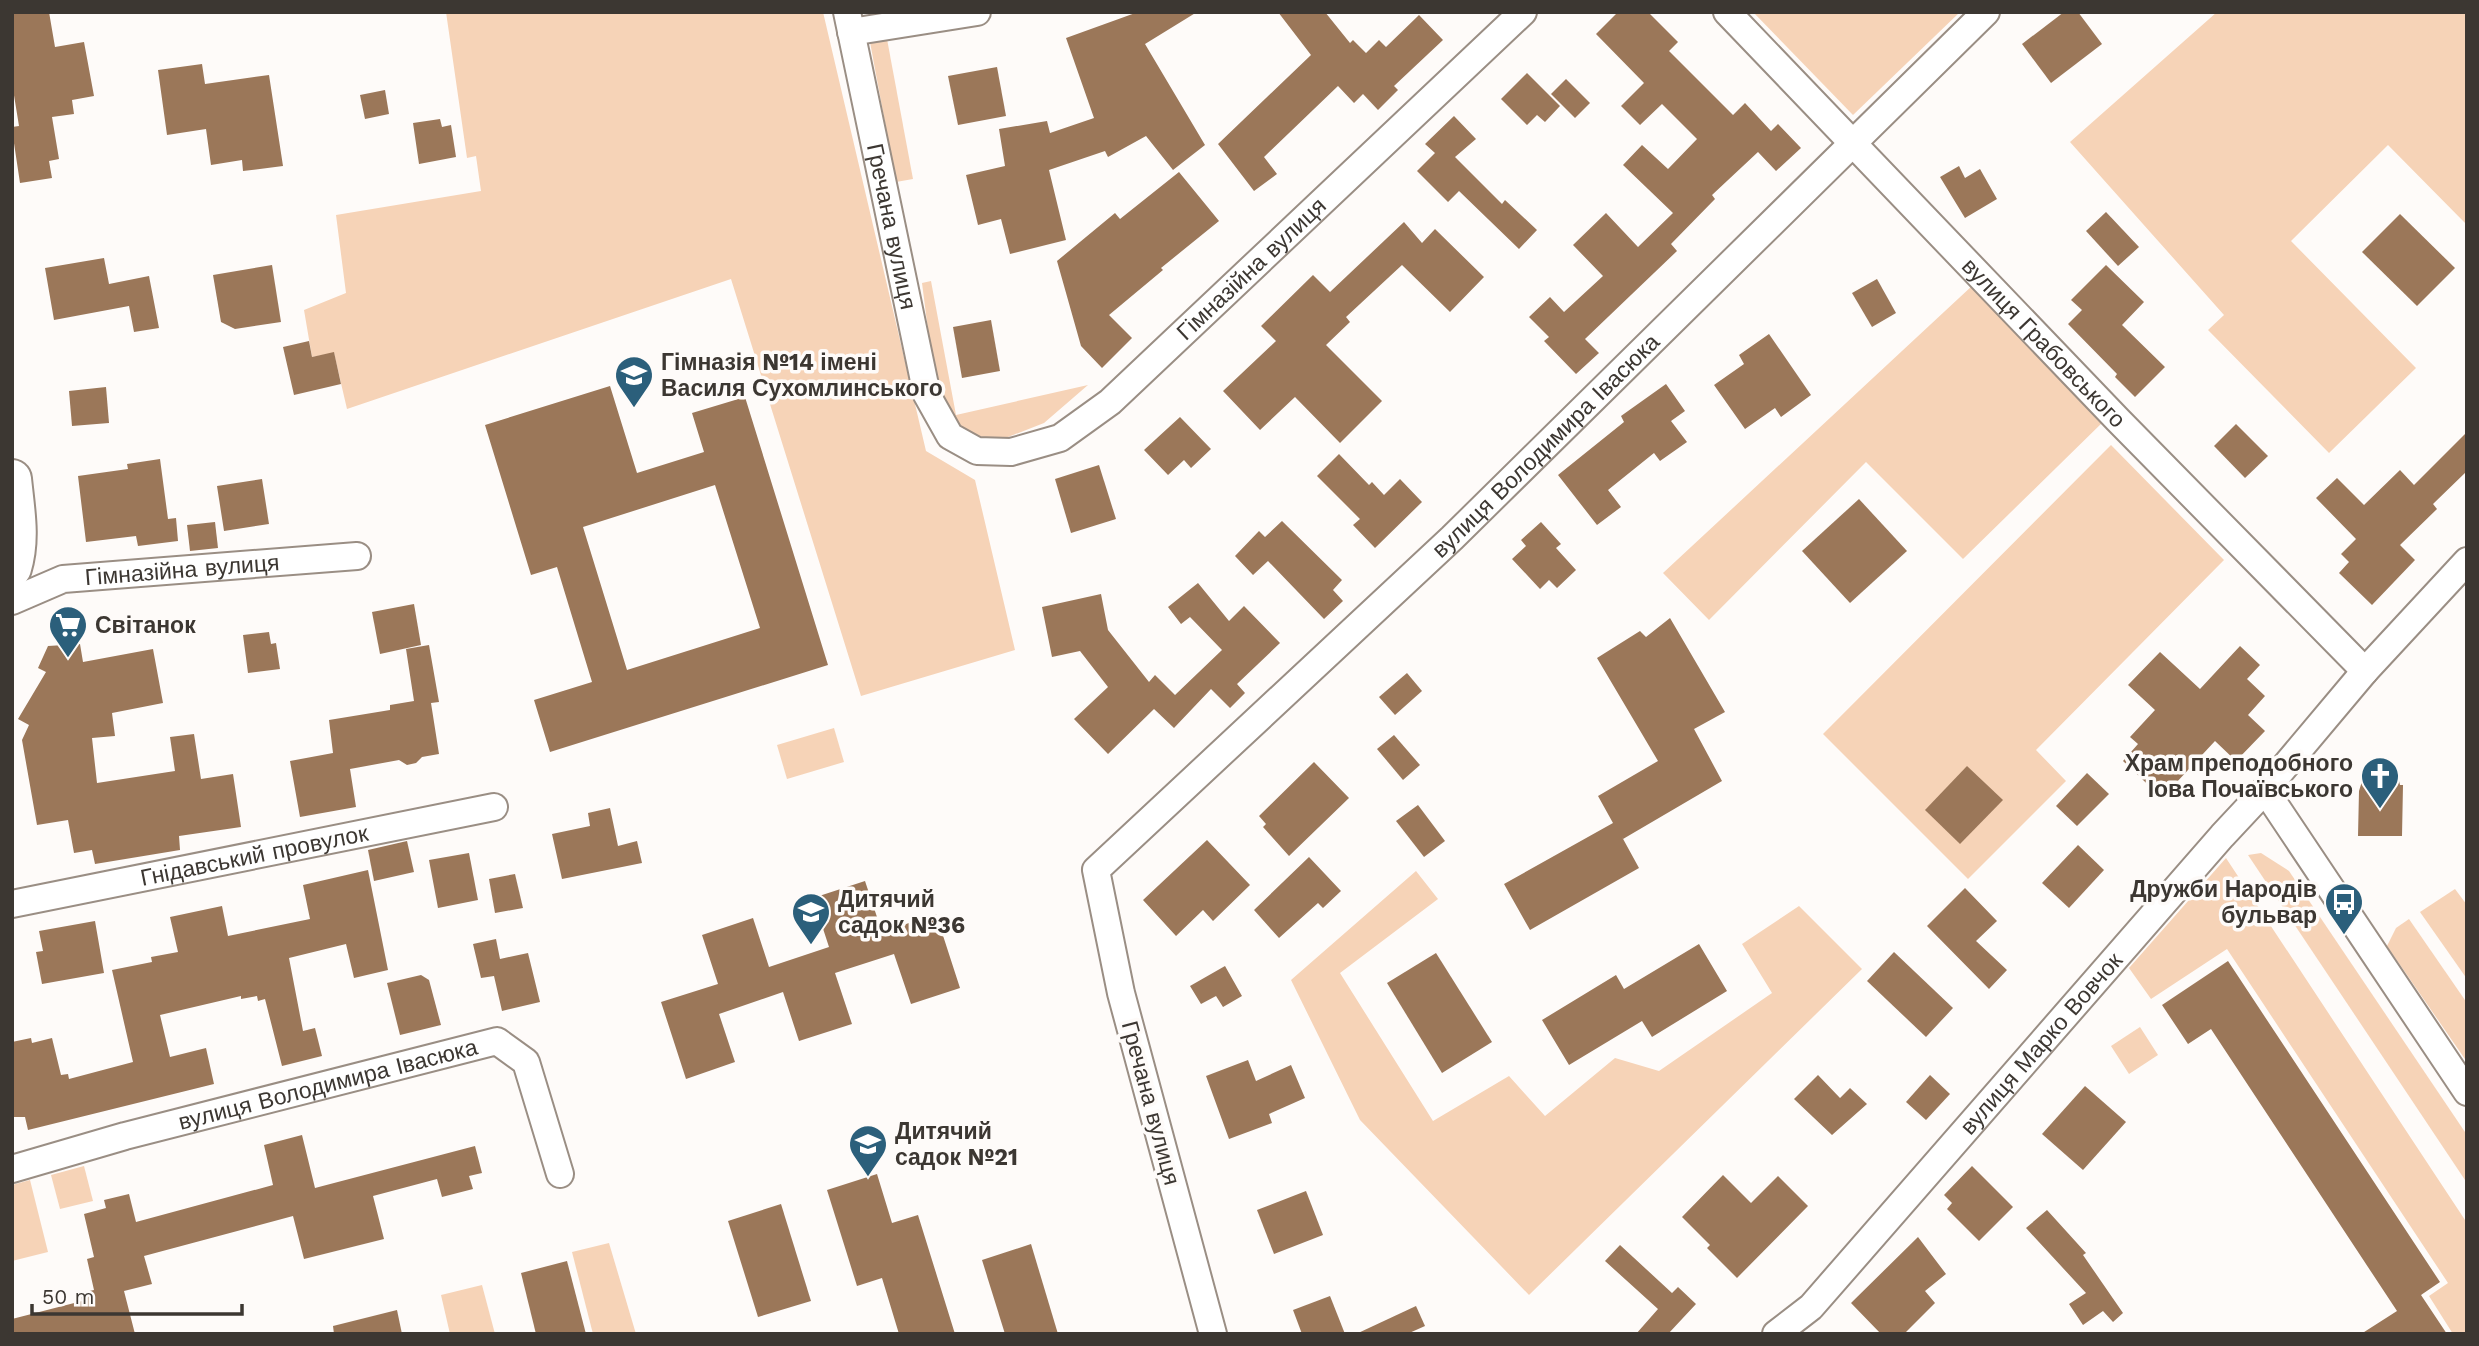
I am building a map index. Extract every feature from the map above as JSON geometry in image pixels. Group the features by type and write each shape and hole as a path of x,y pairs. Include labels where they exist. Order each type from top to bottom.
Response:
{"main road":[{"path":"12,479 17,526 17,553 12,568"}],"street":[{"path":"849,22 977,12"},
{"name":"Гімназійна вулиця","path":"950,436 977,451 1011,452 1060,438 1110,402 1523,12"},
{"name":"вулиця Грабовського","path":"1727,12 1852,145 2365,671"},
{"name":"вулиця Володимира Івасюка","path":"1096,870 1452,538 1986,12"},
{"name":"Гречана вулиця","path":"849,22 927,395 950,436"},
{"name":"Гімназійна вулиця","path":"12,601 63,579 357,556"},
{"name":"вулиця Марко Вовчок","path":"1776,1334 1811,1307 2265,790 2365,671 2467,561"},
{"path":"2265,790 2467,1092"},
{"name":"Гнідавський провулок","path":"12,904 495,807"},
{"name":"Гречана вулиця","path":"1096,870 1121,993 1213,1334"},
{"name":"вулиця Володимира Івасюка","path":"12,1169 125,1136 497,1041 526,1062 560,1174"}],"shaded area":[{"path":"446,12 823,12 926,451 975,480 1015,650 861,696 731,279 347,409 334,353 312,357 304,310 346,293 336,215 481,191 476,156 467,158"},
{"path":"1753,12 1960,12 1853,115"},
{"path":"2217,12 2467,12 2467,225 2388,145 2291,241 2416,368 2329,453 2208,330 2224,315 2070,142"},
{"path":"887,39 913,179 896,182 870,42"},
{"path":"931,281 956,415 1088,385 1044,423 1008,437 977,437 955,424 936,392 922,283"},
{"path":"1973,285 2105,420 1963,559 1866,462 1709,620 1663,573"},
{"path":"2111,445 2224,560 2036,750 2066,781 1968,879 1823,734"},
{"path":"834,728 844,762 787,779 777,745"},
{"path":"2261,853 2289,871 2467,1135 2467,1183 2248,855"},
{"path":"2226,858 2467,1223 2467,1334 2453,1334 2429,1296 2448,1283 2227,949 2151,999 2129,968"},
{"path":"1416,871 1438,899 1340,973 1433,1121 1509,1076 1545,1116 1615,1058 1659,1071 1772,993 1742,944 1799,906 1862,969 1529,1295 1360,1120 1291,980"},
{"path":"2455,889 2467,905 2467,979 2420,912"},
{"path":"2409,919 2467,1003 2467,1062 2387,946 2396,928"},
{"path":"2140,1027 2158,1055 2129,1074 2111,1046"},
{"path":"84,1166 93,1201 60,1209 51,1175"},
{"path":"30,1180 48,1252 12,1261 12,1185"},
{"path":"609,1243 636,1334 593,1334 572,1252"},
{"path":"482,1285 495,1334 450,1334 441,1295"}],"building":[{"path":"12,12 49,12 55,47 84,42 94,96 72,100 74,114 52,117 59,159 49,161 52,178 20,183 12,130 12,127 19,126 12,83"},
{"path":"1138,12 1197,12 1145,44 1205,145 1173,170 1146,136 1108,157 1105,151 1049,170 1066,240 1010,254 1001,219 978,225 966,175 1005,166 999,129 1047,121 1050,133 1094,118 1066,38"},
{"path":"1278,12 1325,12 1350,43 1353,40 1366,53 1379,40 1386,47 1419,15 1443,40 1394,86 1398,90 1378,110 1363,94 1354,103 1338,86 1264,157 1277,174 1254,191 1218,144 1311,55"},
{"path":"1618,12 1648,12 1678,42 1669,51 1733,115 1745,103 1771,131 1778,124 1801,148 1776,171 1758,152 1712,195 1715,199 1671,244 1677,251 1585,339 1599,353 1576,374 1544,341 1549,337 1529,317 1550,297 1564,312 1603,276 1573,245 1606,213 1638,247 1673,213 1623,165 1642,145 1668,169 1697,139 1662,104 1640,125 1621,106 1644,83 1596,34"},
{"path":"2064,12 2078,12 2102,44 2051,83 2022,44"},
{"path":"202,64 205,84 269,75 283,166 243,171 242,160 211,165 206,129 167,135 158,70"},
{"path":"997,67 1006,116 958,125 948,76"},
{"path":"1527,73 1560,106 1545,122 1537,115 1527,125 1501,99"},
{"path":"1566,79 1590,103 1575,118 1551,94"},
{"path":"385,90 389,114 365,119 360,95"},
{"path":"1454,116 1476,139 1455,157 1502,204 1505,200 1537,230 1519,249 1459,191 1448,202 1417,171 1435,153 1425,144"},
{"path":"440,119 442,127 451,125 456,157 419,164 413,123"},
{"path":"1959,166 1965,178 1980,169 1997,199 1965,218 1940,177"},
{"path":"1179,172 1219,221 1109,315 1132,338 1102,368 1081,346 1057,261 1115,213 1120,219"},
{"path":"2106,212 2139,247 2118,266 2086,231"},
{"path":"2400,214 2455,268 2417,306 2362,252"},
{"path":"1404,222 1422,243 1435,229 1484,277 1450,312 1402,265 1346,317 1350,322 1326,345 1382,401 1340,443 1295,397 1260,430 1223,391 1276,341 1261,326 1313,275 1330,292"},
{"path":"104,258 109,284 149,276 159,328 134,332 129,306 54,320 45,268"},
{"path":"272,265 281,322 235,329 221,322 213,275"},
{"path":"2106,265 2144,302 2122,325 2165,367 2135,397 2115,377 2117,374 2068,324 2082,310 2071,300"},
{"path":"1877,279 1896,313 1872,327 1852,293"},
{"path":"991,320 1000,371 962,378 953,327"},
{"path":"1769,334 1811,395 1781,417 1775,408 1745,429 1714,385 1744,364 1739,355"},
{"path":"309,341 312,357 334,352 341,384 294,395 283,347"},
{"path":"1666,384 1685,411 1671,421 1687,442 1660,461 1654,453 1608,490 1621,507 1597,525 1558,475 1624,422 1621,416"},
{"path":"610,386 637,473 704,452 692,413 745,397 828,665 550,752 534,700 592,682 557,567 531,575 485,425","holes":["715,485 760,628 627,670 583,527"]},
{"path":"106,387 109,423 72,426 69,391"},
{"path":"1180,417 1211,449 1191,468 1184,460 1168,475 1144,450"},
{"path":"2236,424 2268,456 2245,478 2214,446"},
{"path":"2467,432 2467,471 2433,504 2437,509 2400,545 2415,560 2372,605 2339,573 2349,562 2341,554 2356,539 2316,498 2337,478 2364,505 2400,470 2414,485"},
{"path":"1339,454 1369,485 1372,482 1384,495 1400,479 1422,502 1375,548 1353,525 1360,519 1317,476"},
{"path":"160,459 168,519 176,518 178,541 138,546 136,536 86,542 78,476 128,469 127,464"},
{"path":"1099,465 1116,519 1071,533 1055,479"},
{"path":"262,479 269,524 224,531 217,486"},
{"path":"1859,499 1907,551 1850,603 1802,551"},
{"path":"1282,521 1342,580 1333,590 1343,601 1324,619 1268,561 1253,575 1235,556 1259,531 1265,537"},
{"path":"215,522 218,548 190,551 187,525"},
{"path":"1541,522 1561,544 1556,548 1576,570 1557,588 1549,580 1540,589 1512,559 1526,546 1521,540"},
{"path":"1198,583 1229,621 1244,606 1280,643 1237,684 1245,693 1230,708 1211,689 1174,728 1154,709 1108,754 1074,719 1108,687 1080,651 1052,657 1042,607 1101,594 1108,630 1149,682 1155,675 1175,695 1222,650 1190,617 1181,624 1168,607"},
{"path":"414,604 421,645 380,654 372,612"},
{"path":"1670,618 1725,712 1694,729 1722,781 1623,839 1639,868 1530,930 1504,884 1613,823 1598,796 1658,761 1597,658 1640,631 1646,637"},
{"path":"269,632 271,644 276,643 280,669 248,673 243,635"},
{"path":"80,644 83,662 153,649 163,703 112,713 115,736 92,738 97,783 175,771 170,737 194,734 201,779 233,774 241,827 179,836 180,850 95,864 92,850 74,853 68,820 37,825 22,740 29,725 18,719 46,672 38,668 48,646"},
{"path":"429,645 439,702 431,703 439,754 422,757 416,763 407,765 399,760 350,769 356,807 300,817 290,761 333,753 329,720 390,710 390,705 414,701 406,649"},
{"path":"2240,646 2260,665 2247,679 2265,696 2248,715 2265,731 2236,761 2215,741 2162,798 2123,761 2138,744 2130,737 2155,710 2128,685 2160,652 2200,689"},
{"path":"1407,673 1422,691 1395,715 1379,697"},
{"path":"1394,735 1420,765 1403,780 1377,749"},
{"name":"Храм преподобного Іова Почаївського","path":"2373,759 2389,759 2395,765 2400,785 2403,785 2402,836 2358,836 2359,791 2367,765"},
{"path":"1314,762 1349,798 1289,856 1263,827 1266,824 1259,816"},
{"path":"1967,766 2003,800 1960,844 1925,810"},
{"path":"2087,773 2109,794 2077,826 2056,806"},
{"path":"1418,805 1445,841 1424,857 1396,821"},
{"path":"610,808 618,846 637,841 642,863 562,879 552,834 590,826 588,813"},
{"path":"1207,840 1250,885 1213,921 1203,910 1176,936 1143,900"},
{"path":"407,841 414,872 374,881 368,850"},
{"path":"2078,845 2104,870 2069,908 2042,883"},
{"path":"469,853 478,900 438,908 429,860"},
{"path":"1309,857 1341,891 1323,908 1318,903 1279,938 1254,910"},
{"path":"368,870 388,970 354,978 346,944 289,958 303,1031 315,1028 322,1056 282,1066 265,999 258,1001 257,996 241,999 241,996 160,1015 170,1057 206,1048 214,1084 28,1130 25,1117 12,1117 12,1042 31,1038 32,1043 52,1038 61,1075 68,1074 69,1079 133,1062 112,970 152,962 151,957 178,952 170,917 222,906 228,936 310,919 303,885"},
{"path":"515,874 523,908 495,913 489,879"},
{"path":"865,881 882,932 936,914 960,988 911,1004 894,954 835,973 852,1024 799,1041 783,992 719,1014 735,1062 686,1079 661,1002 718,984 702,935 753,918 769,967 829,947 813,898"},
{"path":"1965,888 1997,921 1976,941 2007,970 1989,989 1927,926"},
{"path":"95,921 104,973 42,984 36,952 43,951 39,931"},
{"path":"496,939 500,959 528,953 540,1002 502,1011 494,976 481,978 473,944"},
{"path":"1699,944 1727,991 1652,1037 1642,1021 1569,1065 1542,1020 1616,975 1624,989"},
{"path":"1894,952 1953,1008 1926,1037 1867,981"},
{"path":"1436,953 1492,1042 1442,1073 1387,983"},
{"path":"2228,961 2440,1282 2421,1295 2447,1334 2361,1334 2397,1311 2211,1029 2188,1044 2162,1005"},
{"path":"1225,966 1242,996 1223,1007 1216,996 1201,1004 1190,986"},
{"path":"421,975 429,980 441,1025 400,1035 387,983"},
{"path":"1248,1060 1256,1081 1291,1065 1305,1098 1269,1114 1272,1123 1229,1139 1206,1076"},
{"path":"1818,1075 1840,1098 1850,1088 1867,1104 1832,1135 1794,1099"},
{"path":"1930,1075 1950,1094 1926,1120 1906,1102"},
{"path":"2085,1086 2126,1122 2083,1170 2042,1134"},
{"path":"302,1135 315,1188 475,1146 482,1173 469,1176 473,1189 442,1197 437,1179 373,1196 384,1239 304,1259 293,1216 144,1256 152,1284 124,1291 135,1334 12,1334 12,1319 82,1301 80,1293 94,1290 87,1259 94,1257 84,1214 106,1208 104,1200 129,1194 136,1222 273,1185 264,1145"},
{"path":"1972,1166 2013,1207 1979,1241 1947,1209 1952,1203 1944,1195"},
{"path":"877,1174 892,1223 918,1215 955,1334 899,1334 882,1278 857,1286 827,1190"},
{"path":"1723,1175 1751,1203 1778,1176 1808,1206 1737,1278 1707,1248 1710,1245 1682,1217"},
{"path":"1306,1191 1323,1235 1274,1254 1257,1210"},
{"path":"781,1204 811,1301 758,1317 728,1221"},
{"path":"2047,1210 2086,1253 2083,1255 2123,1313 2113,1322 2103,1311 2083,1325 2069,1304 2086,1293 2026,1228"},
{"path":"1918,1237 1946,1274 1925,1291 1935,1303 1904,1334 1881,1334 1851,1303"},
{"path":"1031,1244 1058,1334 1005,1334 982,1260"},
{"path":"1620,1245 1672,1293 1678,1287 1696,1304 1668,1334 1636,1334 1658,1309 1605,1261"},
{"path":"567,1261 586,1334 536,1334 521,1273"},
{"path":"1330,1296 1345,1334 1302,1334 1293,1310"},
{"path":"1416,1306 1425,1326 1407,1334 1356,1334"},
{"path":"397,1310 402,1334 334,1334 333,1326"}],"place":[{"name":"Гімназія №14 імені Василя Сухомлинського","path":"634,409"},
{"name":"Світанок","path":"68,659"},
{"name":"Храм преподобного Іова Почаївського","path":"2380,810"},
{"name":"Дружби Народів бульвар","path":"2344,936"},
{"name":"Дитячий садок №36","path":"811,946"},
{"name":"Дитячий садок №21","path":"868,1178"}]}
